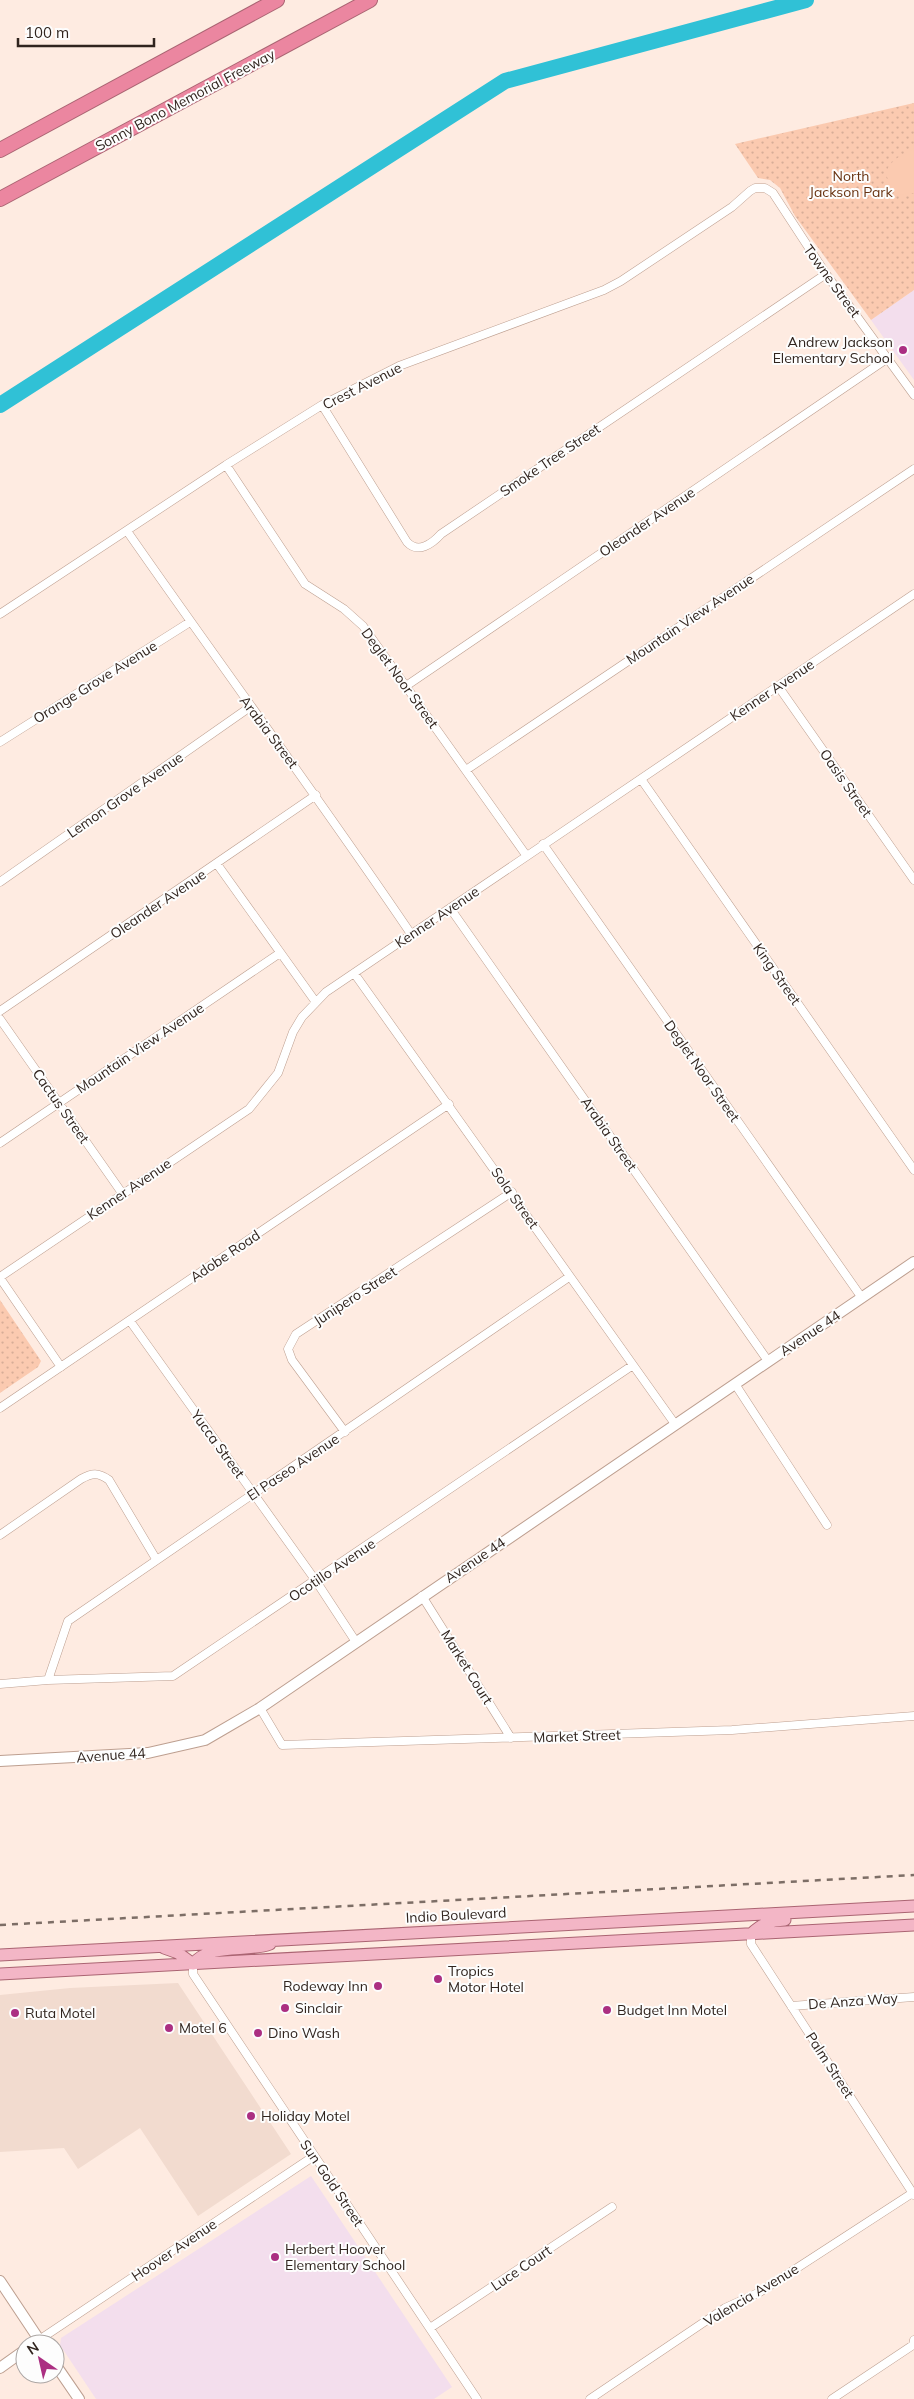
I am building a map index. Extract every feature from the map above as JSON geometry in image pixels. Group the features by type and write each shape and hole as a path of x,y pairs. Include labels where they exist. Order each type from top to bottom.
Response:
{"highway":[{"path":"0,150 278,0"},
{"name":"Sonny Bono Memorial Freeway","path":"0,199 370,0"}],"main road":[{"name":"Indio Boulevard","path":"0,1955 914,1906"},
{"path":"751,1934 760,1925 772,1921 821,1918 846,1909"},
{"path":"725,1916 740,1923 751,1934"},
{"path":"0,1974 914,1925"},
{"path":"193,1964 199,1956 209,1952 257,1949 283,1940"},
{"path":"161,1946 178,1953 193,1964"},
{"path":"0,1962 29,1961 53,1952"}],"street":[{"name":"Towne Street","path":"744,198 756,188 770,190 826,274 914,395"},
{"name":"Crest Avenue","path":"0,614 226,465 322,405 399,366 604,290 644,267 744,198"},
{"name":"Smoke Tree Street","path":"322,405 407,542 414,548 426,546 826,274"},
{"name":"Oleander Avenue","path":"406,686 888,358"},
{"name":"Deglet Noor Street","path":"226,465 305,584 344,609 363,626 526,855"},
{"name":"Mountain View Avenue","path":"466,770 914,469"},
{"name":"Arabia Street","path":"127,531 250,707 316,795 411,934"},
{"name":"Kenner Avenue","path":"0,1278 249,1108 278,1073 292,1032 315,1001 542,844 914,594"},
{"name":"Orange Grove Avenue","path":"0,742 190,622"},
{"name":"Oasis Street","path":"778,686 914,880"},
{"name":"Lemon Grove Avenue","path":"0,882 250,707"},
{"name":"King Street","path":"641,779 914,1170"},
{"name":"Oleander Avenue","path":"0,1011 316,795"},
{"name":"Deglet Noor Street","path":"542,844 862,1298"},
{"path":"217,864 315,1001"},
{"name":"Arabia Street","path":"450,908 768,1361"},
{"name":"Mountain View Avenue","path":"0,1143 280,953"},
{"name":"Sola Street","path":"354,973 512,1192 569,1277 674,1424"},
{"name":"Cactus Street","path":"0,1019 122,1193"},
{"name":"Adobe Road","path":"0,1408 449,1104"},
{"name":"Junipero Street","path":"345,1432 292,1360 288,1349 296,1334 512,1192"},
{"name":"Avenue 44","path":"0,1761 148,1753 205,1740 260,1708 914,1262"},
{"name":"El Paseo Avenue","path":"48,1680 68,1621 569,1277"},
{"path":"0,1278 61,1367"},
{"name":"Yucca Street","path":"130,1321 316,1581 356,1642"},
{"name":"Ocotillo Avenue","path":"0,1684 48,1680 173,1676 633,1366"},
{"path":"735,1384 827,1525"},
{"path":"0,1535 81,1479 91,1473 100,1474 109,1480 156,1559"},
{"name":"Market Court","path":"422,1596 511,1738"},
{"name":"Market Street","path":"260,1708 282,1745 732,1730 914,1716"},
{"name":"Palm Street","path":"751,1934 751,1944 913,2193"},
{"name":"Sun Gold Street","path":"193,1964 193,1974 477,2399"},
{"name":"De Anza Way","path":"791,2006 914,1997"},
{"name":"Hoover Avenue","path":"51,2334 314,2156"},
{"name":"Valencia Avenue","path":"590,2399 725,2308 760,2292 913,2193"},
{"name":"Luce Court","path":"430,2328 612,2208"},
{"path":"0,2281 32,2334"},
{"path":"832,2399 914,2344"},
{"path":"0,2368 15,2357"},
{"path":"65,2379 79,2399"}],"shaded area":[{"name":"Andrew Jackson Elementary School","path":"914,290 914,380 871,320"},
{"path":"178,1983 291,2154 198,2216 140,2128 78,2169 64,2148 0,2152 0,1995 70,1988"},
{"name":"Herbert Hoover Elementary School","path":"311,2176 452,2387 434,2399 96,2399 65,2352 65,2335"}],"green space":[{"name":"North Jackson Park","path":"914,103 914,290 871,320 795,216 780,188 770,180 758,178 735,144"},
{"path":"914,149 914,193 897,195 887,177 888,168 895,160"},
{"path":"0,1300 41,1361 38,1367 0,1393"}],"waterway":[{"path":"0,405 505,81 806,0"}],"railway":[{"path":"0,1925 914,1875"}],"place":[{"name":"Andrew Jackson Elementary School","path":"903,350"},
{"name":"Tropics Motor Hotel","path":"438,1979"},
{"name":"Rodeway Inn","path":"378,1986"},
{"name":"Sinclair","path":"285,2008"},
{"name":"Budget Inn Motel","path":"607,2010"},
{"name":"Ruta Motel","path":"15,2013"},
{"name":"Motel 6","path":"169,2028"},
{"name":"Dino Wash","path":"258,2033"},
{"name":"Holiday Motel","path":"251,2116"},
{"name":"Herbert Hoover Elementary School","path":"275,2257"}]}
